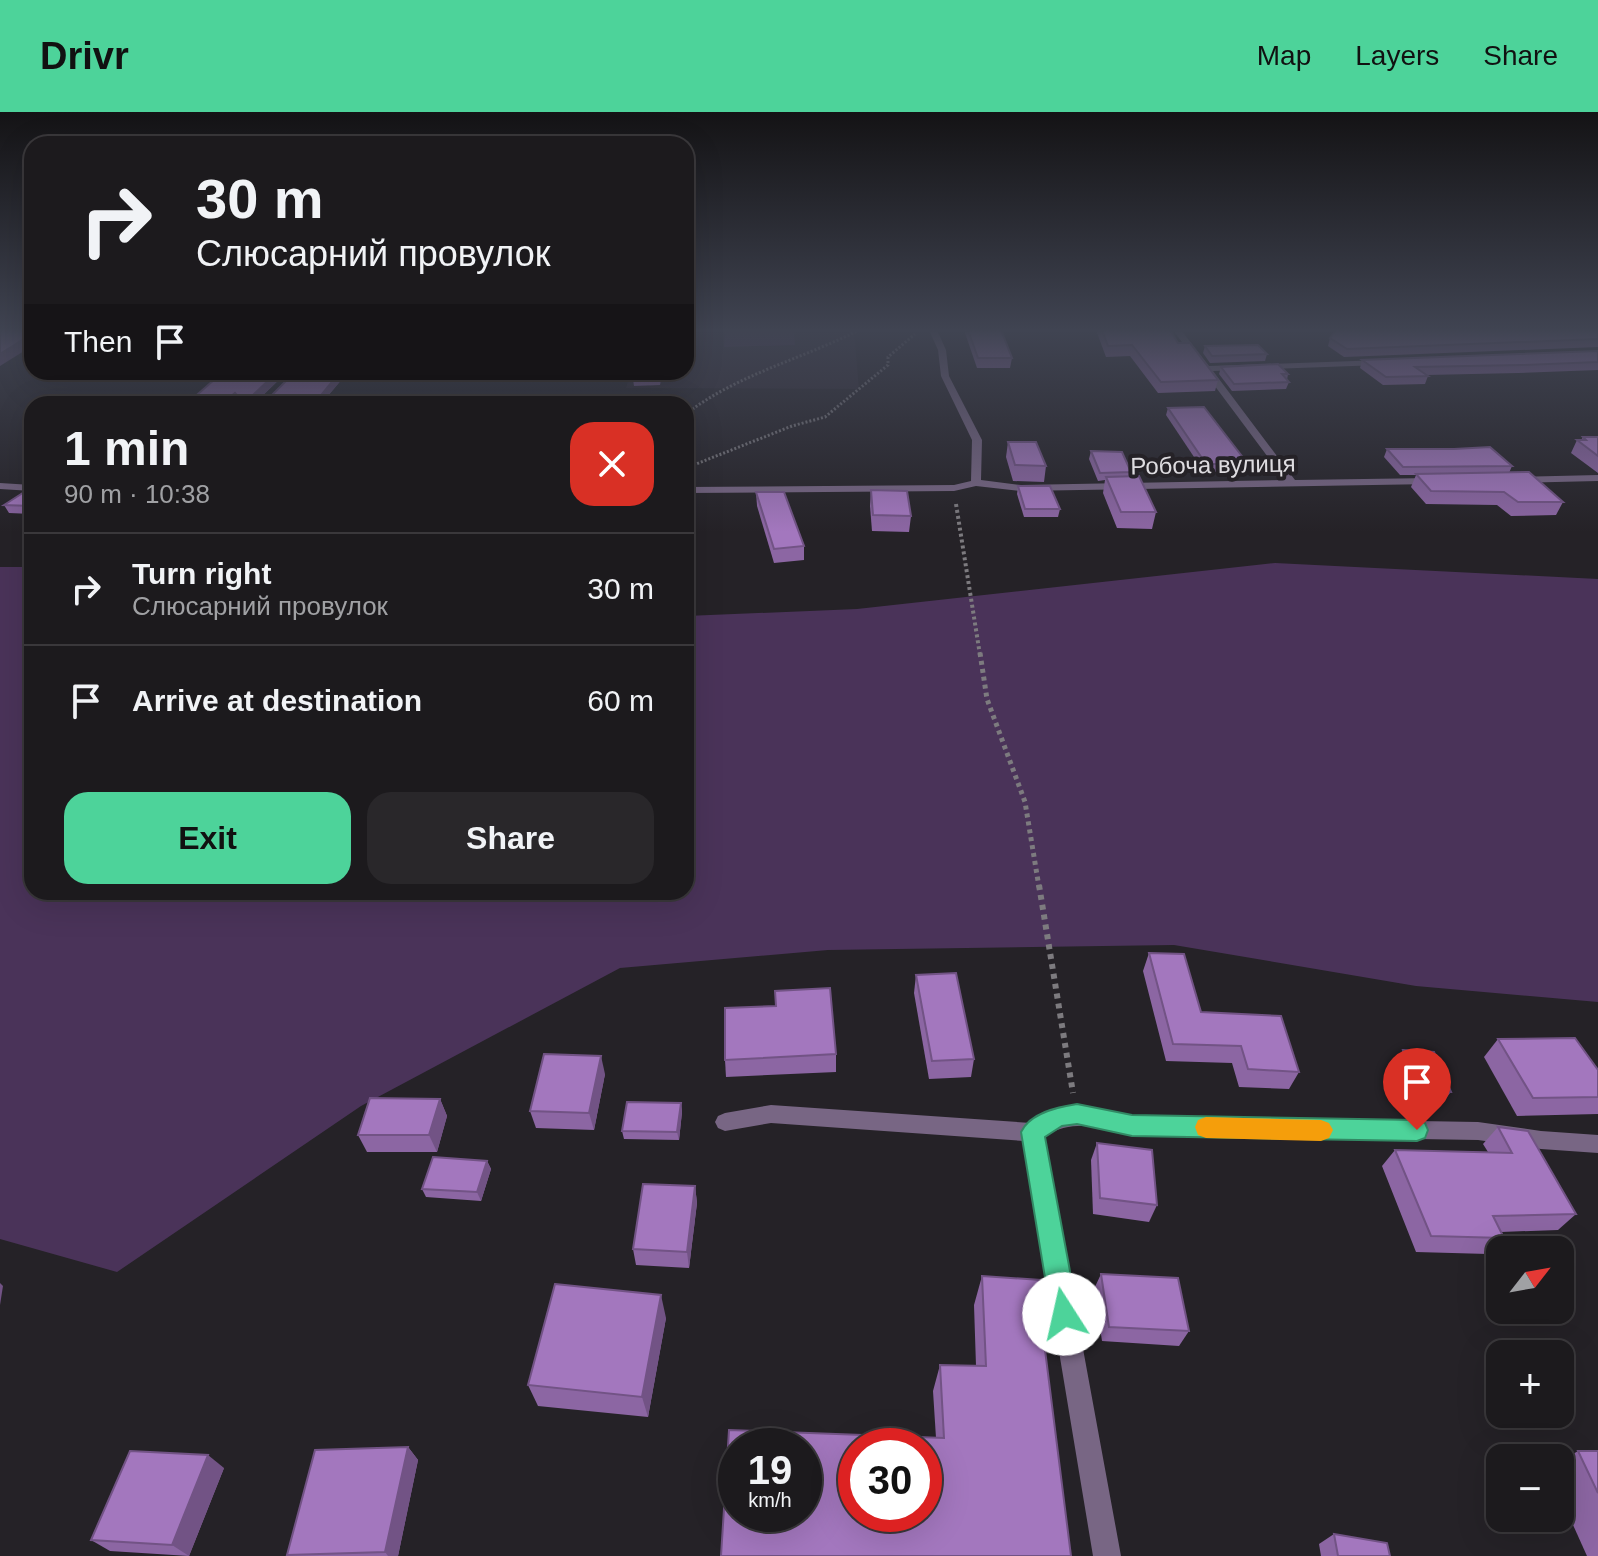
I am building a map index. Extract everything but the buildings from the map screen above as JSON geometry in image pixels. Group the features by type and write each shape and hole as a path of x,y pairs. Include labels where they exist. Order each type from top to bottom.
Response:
{"street":[{"path":"957,397 977,440 976,483"},
{"path":"1227,397 1292,483"},
{"path":"1506,480 1598,478"},
{"name":"Робоча вулиця","path":"694,490 954,488 976,483 1021,488 1445,481"},
{"path":"0,486 24,488"},
{"path":"725,1122 771,1114 1033,1132 1057,1117 1077,1114 1132,1125 1478,1131 1598,1144"},
{"path":"1033,1132 1107,1556"}],"path":[{"path":"694,465 792,426 825,417 849,397"},
{"path":"954,488 987,699 1025,802 1077,1114"}],"shaded area":[{"path":"1275,563 1598,579 1598,1002 1416,986 1174,945 828,950 620,968 361,1106 117,1272 0,1239 0,567 24,567 24,900 694,900 694,616 857,609"}],"slow traffic":[{"path":"1206,1127 1321,1130"}],"route":[{"path":"1064,1314 1033,1132 1057,1117 1077,1114 1132,1125 1417,1130"}]}
